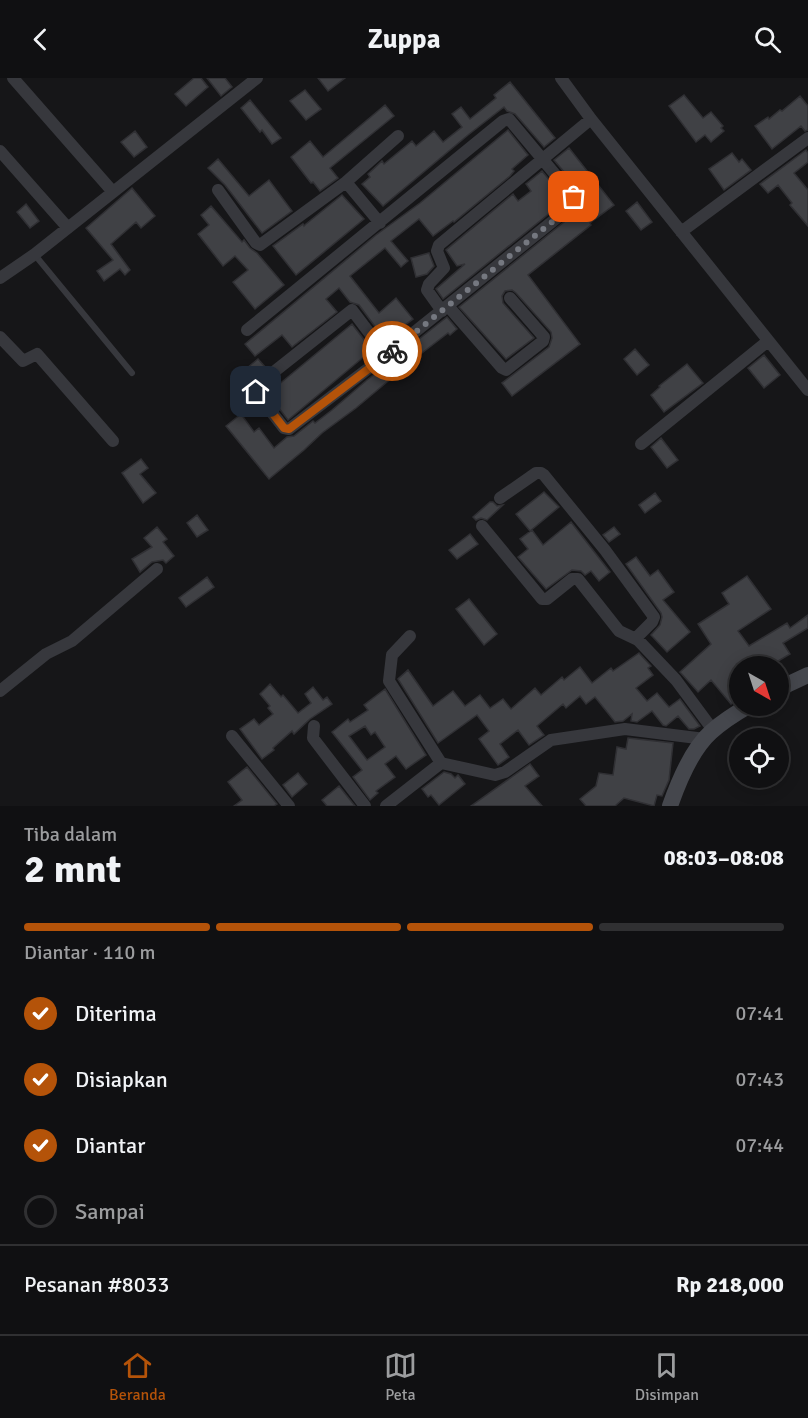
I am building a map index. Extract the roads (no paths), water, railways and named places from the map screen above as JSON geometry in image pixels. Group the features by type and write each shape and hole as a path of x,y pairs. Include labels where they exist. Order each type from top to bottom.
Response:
{"street":[{"path":"13,78 113,192"},
{"path":"0,279 35,254 257,78"},
{"path":"561,78 591,119 808,390"},
{"path":"247,330 506,119 509,119 574,197 573,205 386,355 289,429 284,428 255,389 352,310 386,355"},
{"path":"510,298 543,334 544,339 506,370 427,290 429,284 444,268 437,251 439,245 591,119"},
{"path":"218,190 256,243 260,245 346,182 398,136"},
{"path":"681,232 808,138"},
{"path":"0,151 68,228"},
{"path":"346,182 380,223"},
{"path":"0,337 22,361 38,354 114,441"},
{"path":"641,444 768,341"},
{"path":"500,498 537,473 544,475 605,550 654,617 636,638"},
{"path":"482,526 540,597 547,599 572,579 579,579 619,631 636,638 680,684 709,735"},
{"path":"0,691 46,654 67,644 157,569"},
{"path":"410,636 392,656 389,681 441,763 495,775 505,772 551,740 626,729 709,735"},
{"path":"789,684 808,675"},
{"path":"670,806 677,786 709,735 735,716"},
{"path":"314,726 313,738 365,806"},
{"path":"232,736 289,806"},
{"path":"386,806 441,763"}],"lane":[{"path":"35,254 132,373"}]}
